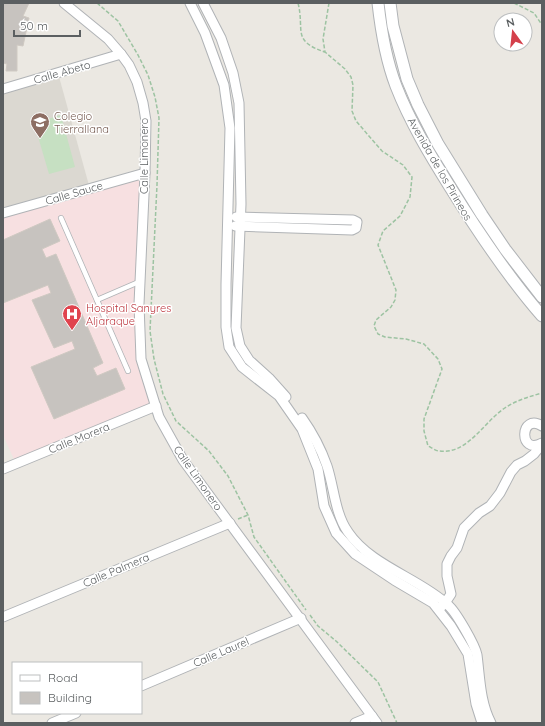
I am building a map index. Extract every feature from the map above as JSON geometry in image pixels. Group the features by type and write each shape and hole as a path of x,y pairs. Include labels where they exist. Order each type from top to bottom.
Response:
{"street":[{"name":"Calle Limonero","path":"64,3 108,39 121,54 129,65 137,82 143,103 146,120 139,304 141,359 159,418 183,460 375,719"},
{"path":"190,3 205,33 224,85 230,128 226,327 230,347 242,367 279,396 302,429 318,469 324,506 336,532 355,554 394,580 433,603 451,626 468,654 476,704 482,723"},
{"path":"203,3 221,38 233,73 239,103 240,221 236,328 240,346 249,360 282,392 311,430 326,466 340,519 348,533 368,553 428,590 446,603 463,627 476,653 479,679 487,716 490,723"},
{"name":"Avenida de los Pirineos","path":"378,3 381,31 396,84 406,110 426,149 493,254 542,316"},
{"name":"Avenida de los Pirineos","path":"390,3 393,26 407,79 418,105 438,144 505,249 542,297"},
{"name":"Calle Abeto","path":"3,89 121,54"},
{"name":"Calle Sauce","path":"3,213 145,173"},
{"path":"228,221 353,220 357,222 356,228 352,230 240,221"},
{"name":"Calle Morera","path":"3,469 156,406"},
{"path":"542,426 536,423 527,426 524,438 534,446 542,443"},
{"path":"438,610 446,603 451,594 447,576 447,564 457,548 464,528 479,513 490,506 500,493 511,472 517,465 534,454 542,443"},
{"name":"Calle Palmera","path":"3,617 230,523"},
{"name":"Calle Laurel","path":"142,686 301,618"},
{"path":"52,723 74,714"},
{"path":"355,723 375,719"}],"lane":[{"path":"61,218 128,371"},
{"path":"97,300 141,281"}],"path":[{"path":"97,3 118,21 138,55 148,75 155,97 159,118 150,331 154,359 163,394 176,421 209,451 228,476 248,515 254,537 273,564 318,626 326,634 336,640 378,682 397,723"},
{"path":"298,3 300,32 305,42 312,48 325,52 351,76 353,85 352,111 356,121 382,150 403,165 412,178 410,197 400,216 383,231 378,245 396,290 391,307 376,320 374,326 378,334 385,337 406,339 424,344 438,359 442,369 424,420 424,431 428,446 438,451 450,451 464,446 502,409 519,400 542,393"},
{"path":"325,52 323,39 329,3"},
{"path":"514,3 534,13 542,25"}],"shaded area":[{"name":"Colegio Tierrallana","path":"58,73 90,189 3,213 3,89"},
{"name":"Hospital Sanyres Aljaraque","path":"145,173 141,359 156,406 16,464 3,435 3,213"}],"green space":[{"path":"61,115 75,167 49,174 34,123"}],"building":[{"path":"3,3 29,3 23,16 29,18 23,46 17,45 17,71 6,71 7,64 3,63"},
{"path":"50,219 60,241 42,249 46,258 56,254 103,363 93,368 97,376 116,368 125,389 54,419 31,367 75,349 72,341 54,348 32,300 51,293 48,285 3,303 3,240"}],"place":[{"name":"Colegio Tierrallana","path":"40,139"},
{"name":"Hospital Sanyres Aljaraque","path":"72,331"}]}
